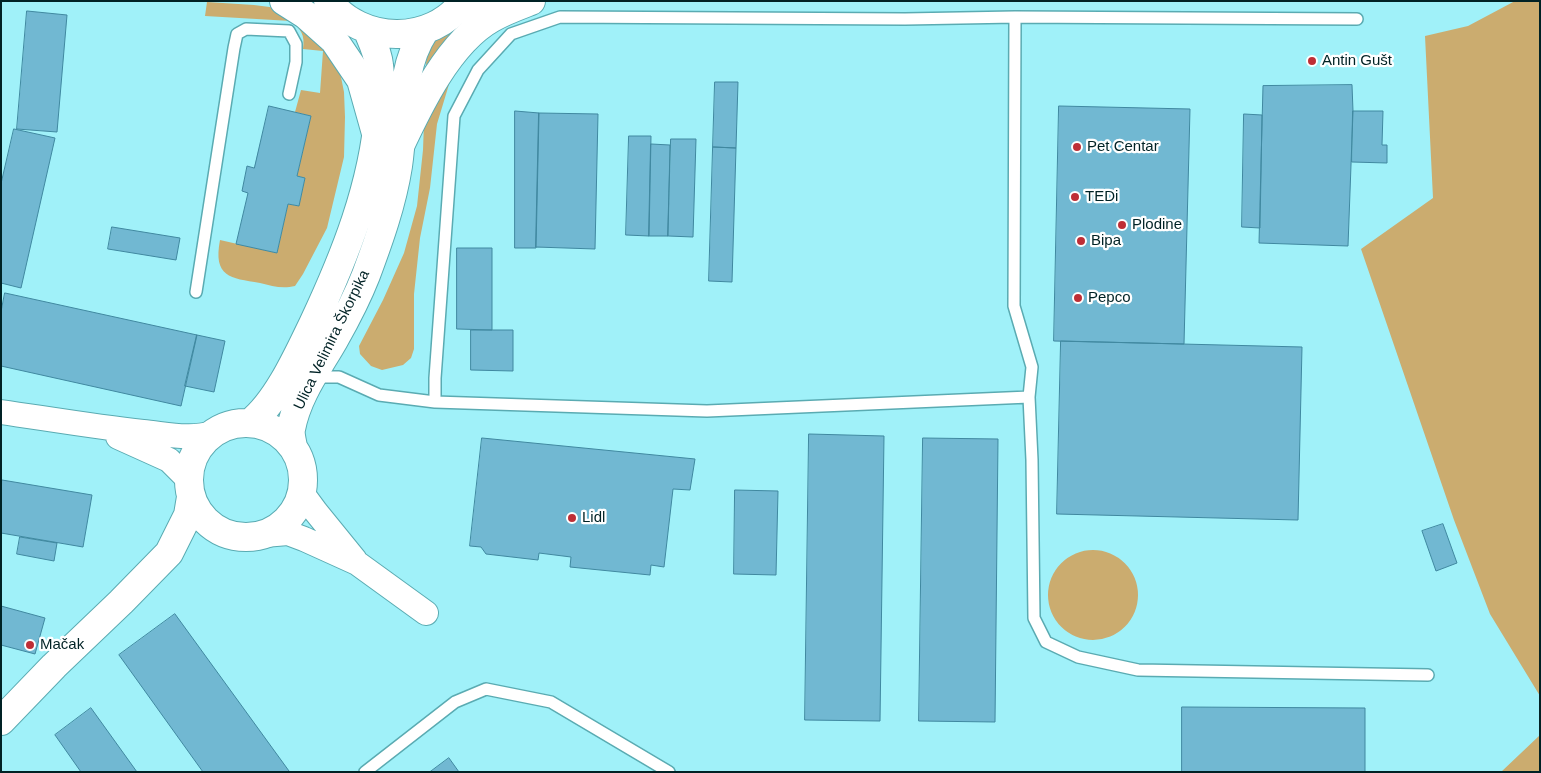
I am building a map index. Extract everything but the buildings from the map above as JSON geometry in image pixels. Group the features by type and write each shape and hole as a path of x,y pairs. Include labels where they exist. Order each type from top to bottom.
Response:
{"street":[{"path":"284,1 306,15 334,40 361,80 388,143"},
{"path":"328,1 342,16 354,24 380,33 395,35 425,30 448,18 462,5 493,1"},
{"path":"388,143 458,47 490,18 531,1"},
{"name":"Ulica Velimira Škorpika","path":"293,447 291,430 305,389 348,314 365,276 390,205 398,164 388,143 380,87 380,64 367,29"},
{"name":"Ulica Velimira Škorpika","path":"250,423 266,408 276,393 303,344 327,293 388,143 403,100 409,66 418,40 425,30"},
{"path":"1,412 96,427 191,436 204,436 229,425 250,423 265,426 276,431 293,447 302,469 302,492 292,514 275,530 246,538 228,535 212,527 199,514 189,488 170,460 96,427"},
{"path":"1,721 169,553 188,515 191,461 199,445 212,433"},
{"path":"302,492 357,563"},
{"path":"169,553 198,539 222,532"},
{"path":"264,534 288,533 357,563 426,613"}],"lane":[{"path":"436,402 434,378 454,116 478,70 511,34 560,17 1357,19"},
{"path":"1015,17 1014,306 1032,367 1029,397 1032,460 1034,618 1046,642 1078,658 1138,670 1428,675"},
{"path":"196,292 237,34 246,29 289,32 296,44 296,62 289,94"},
{"path":"333,342 332,360 340,377"},
{"path":"305,389 320,377 340,377 380,395 436,402 707,411 1029,397"},
{"path":"364,772 454,702 486,689 551,702 669,772"}],"shaded area":[{"path":"1515,1 1540,1 1540,696 1490,614 1454,520 1361,249 1433,198 1425,36 1468,26"},
{"path":"207,2 285,9 338,62 344,92 344,157 327,228 295,286 277,287 232,277 222,269 218,252 220,240 277,253 288,204 299,206 305,178 297,176 311,116 295,112 301,90 320,93 323,51 303,49 302,33 291,21 205,16"},
{"path":"433,14 471,50 450,81 437,124 430,188 420,238 414,294 414,349 411,358 403,365 382,370 371,366 360,354 359,346 383,300 404,253 417,206 423,150 427,40"},
{"path":"1093,550 1110,554 1125,563 1134,578 1138,595 1134,612 1125,627 1110,636 1093,640 1076,636 1061,627 1052,612 1048,595 1052,578 1061,563 1076,554"},
{"path":"1540,735 1540,772 1501,772"}],"place":[{"name":"Antin Gušt","path":"1312,61"},
{"name":"Pet Centar","path":"1077,147"},
{"name":"TEDi","path":"1075,197"},
{"name":"Plodine","path":"1122,225"},
{"name":"Bipa","path":"1081,241"},
{"name":"Pepco","path":"1078,298"},
{"name":"Lidl","path":"572,518"},
{"name":"Mačak","path":"30,645"}]}
